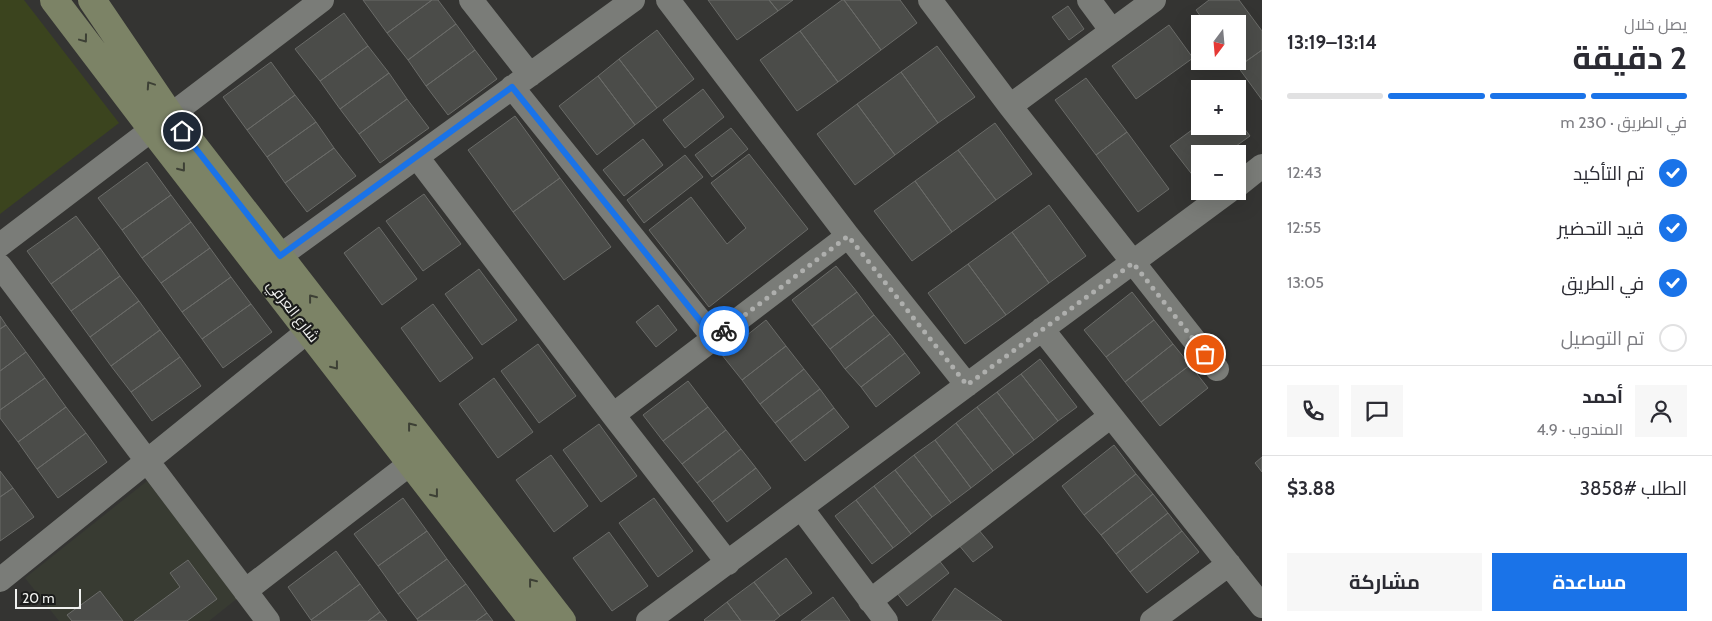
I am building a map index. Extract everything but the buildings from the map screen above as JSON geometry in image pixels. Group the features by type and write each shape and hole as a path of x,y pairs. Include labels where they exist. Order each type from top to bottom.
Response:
{"street":[{"name":"شارع العرفي","path":"54,0 280,256 562,621"},
{"name":"شارع العرفي","path":"92,0 161,122 308,331 533,621"},
{"path":"0,245 322,0"},
{"path":"471,0 521,81 714,338"},
{"path":"280,256 633,0"},
{"path":"668,0 848,236 967,385"},
{"path":"930,0 1010,106 1217,369"},
{"path":"1088,0 1112,31"},
{"path":"1010,106 1154,0"},
{"path":"416,157 728,563"},
{"path":"1246,179 1262,166"},
{"path":"648,621 802,509 1217,200"},
{"path":"613,415 848,236"},
{"path":"0,266 268,621"},
{"path":"1042,329 1262,606"},
{"path":"0,580 308,331"},
{"path":"870,600 1111,416"},
{"path":"245,591 411,463"},
{"path":"802,509 886,621"},
{"path":"1152,621 1229,564"}],"shaded area":[{"path":"147,481 239,597 209,621 59,621 25,578"}],"green space":[{"path":"0,0 24,0 119,123 0,214"}],"way so far":[{"path":"724,331 848,236 967,385 1133,263 1205,354"}],"route":[{"path":"182,131 280,256 512,87 714,338 724,331"}]}
